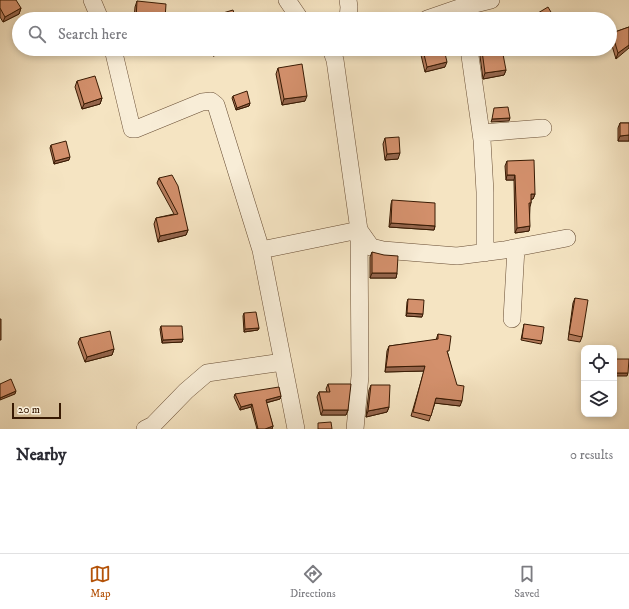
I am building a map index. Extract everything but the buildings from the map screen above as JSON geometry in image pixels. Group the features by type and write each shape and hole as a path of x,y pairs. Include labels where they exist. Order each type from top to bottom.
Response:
{"street":[{"path":"92,0 97,12"},
{"path":"287,0 295,12"},
{"path":"348,0 349,12"},
{"path":"465,12 491,0"},
{"path":"115,56 132,129 136,129 202,102 211,101 216,105 261,250 296,429"},
{"path":"334,56 359,230 360,376 354,429"},
{"path":"470,56 481,133 485,192 485,253"},
{"path":"481,133 543,128"},
{"path":"261,250 359,230"},
{"path":"359,230 371,247 383,250 457,256 516,248 567,238"},
{"path":"512,319 516,248"},
{"path":"145,429 153,425 186,391 207,373 283,362"}]}
